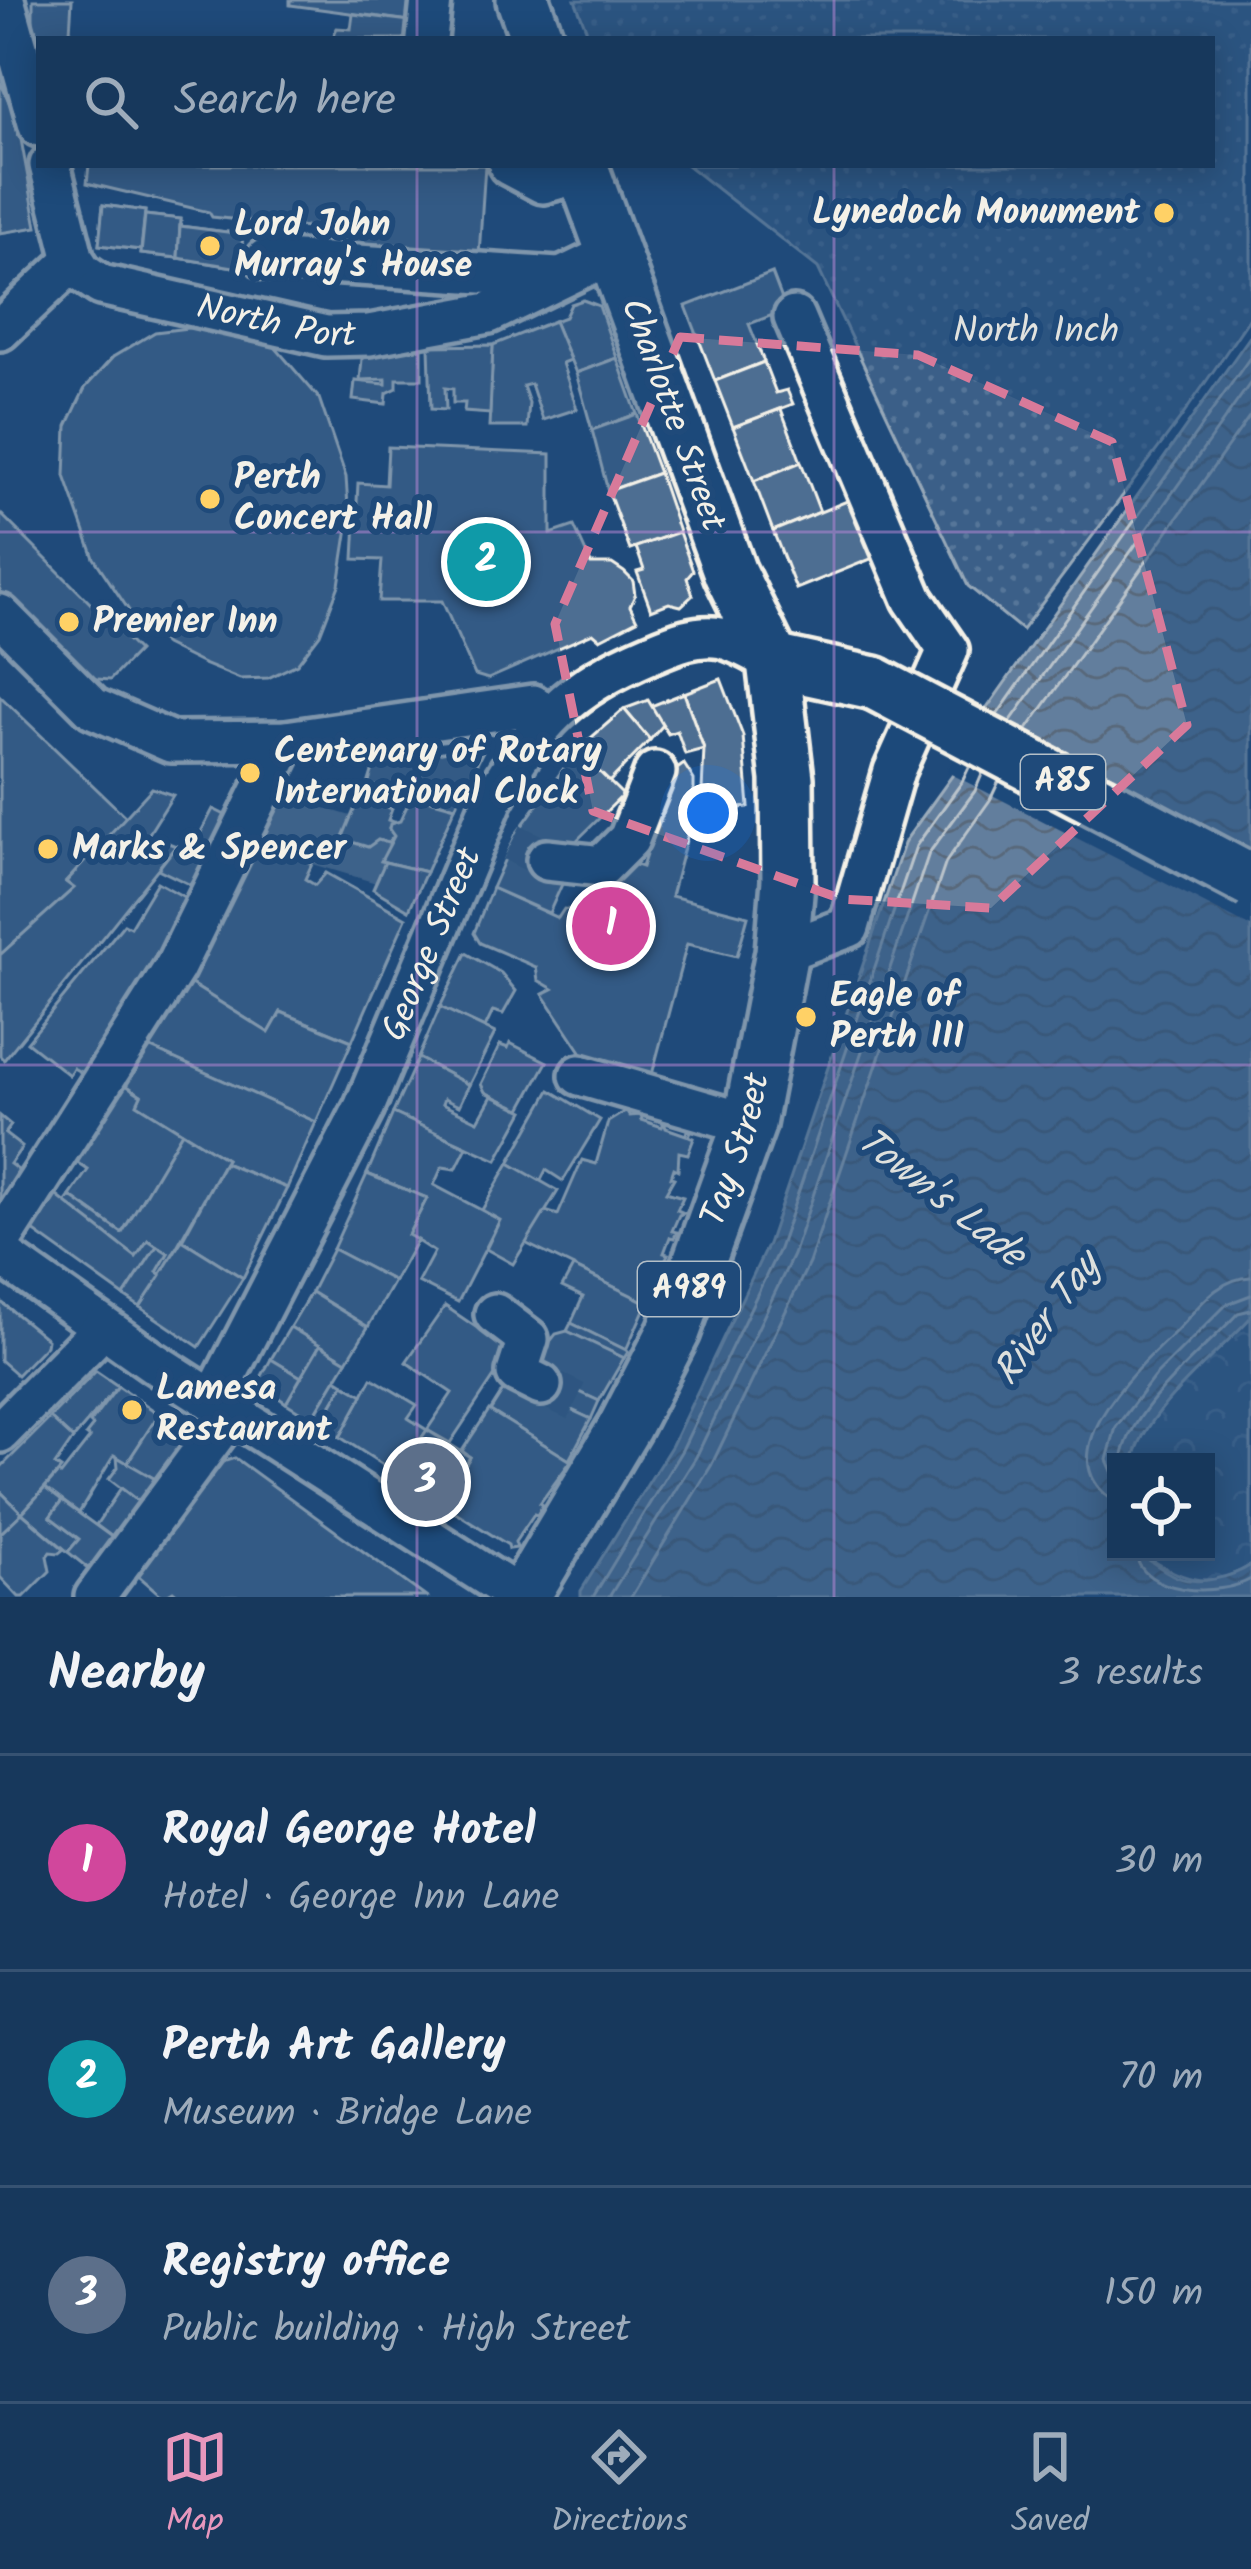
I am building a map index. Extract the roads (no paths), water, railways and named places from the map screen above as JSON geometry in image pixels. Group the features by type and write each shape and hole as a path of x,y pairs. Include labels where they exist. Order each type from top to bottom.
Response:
{"main road":[{"path":"523,0 536,36"},
{"name":"Charlotte Street","path":"582,168 730,573 773,661"},
{"name":"A85","path":"773,661 874,683 1251,881"},
{"name":"Tay Street","path":"522,1597 610,1418 674,1331 749,1124 782,952 788,880 787,779 773,661"}],"street":[{"path":"4,0 36,106"},
{"path":"427,36 431,0"},
{"path":"0,330 74,260 51,168"},
{"path":"515,168 543,183 582,168"},
{"name":"North Port","path":"74,260 101,285 326,336 369,334 489,313 613,253"},
{"path":"266,259 558,278"},
{"path":"782,952 849,926 894,770 948,650 913,599 794,317"},
{"path":"0,615 93,708 171,742 286,741 533,705 548,716"},
{"name":"George Street","path":"95,1597 222,1407 364,1108 514,843 518,756 548,716 601,674 687,638 723,638 773,661"},
{"path":"0,1242 175,967 286,741"},
{"path":"514,843 602,866 629,839 655,772"},
{"path":"580,1075 749,1124"},
{"path":"0,1254 222,1407 522,1597"},
{"path":"495,1314 528,1339 517,1373 541,1385"},
{"path":"0,1432 103,1328"}],"water":[{"name":"River Tay","path":"1251,335 1251,1317 1166,1404 1136,1453 1107,1453 1107,1561 1150,1561 1177,1577 1195,1581 1251,1565 1251,1597 581,1597 672,1445 768,1244 905,841 952,776 973,728"}],"waterway":[{"name":"Town's Lade","path":"285,826 382,855"}],"tunnel":[{"path":"512,842 547,860"},
{"path":"541,1385 594,1410"}],"place":[{"name":"Lynedoch Monument","path":"1164,213"},
{"name":"Lord John Murray's House","path":"210,246"},
{"name":"Perth Concert Hall","path":"210,499"},
{"name":"Perth Art Gallery","path":"486,562"},
{"name":"Premier Inn","path":"69,622"},
{"name":"Centenary of Rotary International Clock","path":"250,773"},
{"name":"Marks & Spencer","path":"48,849"},
{"name":"Royal George Hotel","path":"611,926"},
{"name":"Eagle of Perth III","path":"806,1017"},
{"name":"Lamesa Restaurant","path":"132,1410"},
{"name":"Registry office","path":"426,1482"}],"park label":[{"name":"North Inch","path":"1036,332"}]}
